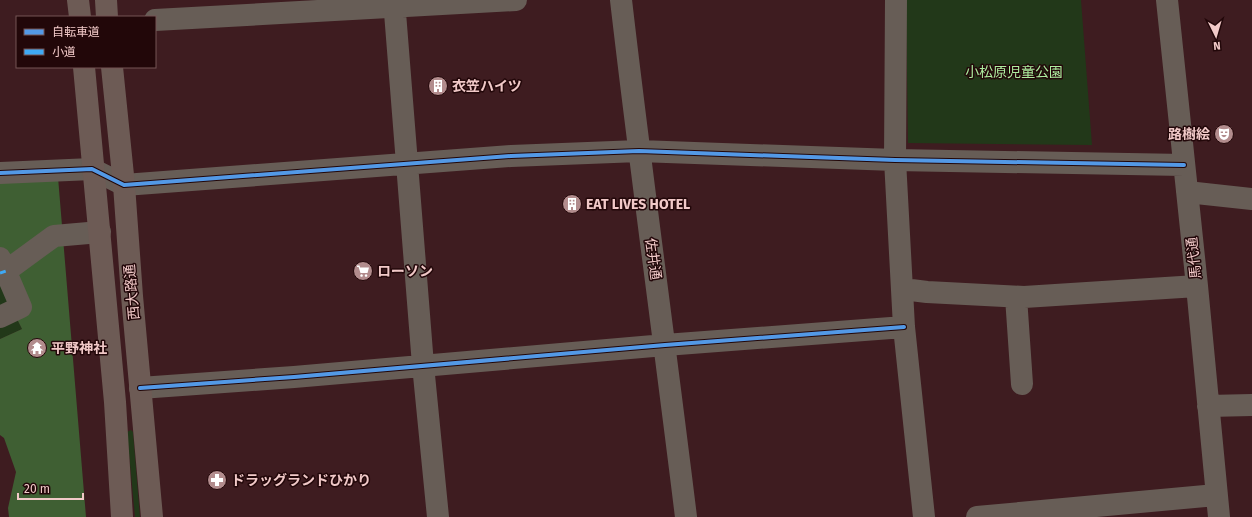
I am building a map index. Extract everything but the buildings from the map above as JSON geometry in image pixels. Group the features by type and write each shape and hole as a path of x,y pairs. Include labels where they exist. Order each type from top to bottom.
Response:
{"main road":[{"path":"78,0 80,16"},
{"path":"106,0 107,16"},
{"name":"西大路通","path":"84,68 92,169 100,232 115,402 122,517"},
{"name":"西大路通","path":"112,68 124,185 152,517"}],"street":[{"path":"156,20 394,3 516,0"},
{"name":"佐井通","path":"621,0 686,517"},
{"path":"896,0 895,160 904,327 924,517"},
{"name":"馬代通","path":"1167,0 1197,286 1219,517"},
{"path":"394,3 423,365 438,517"},
{"path":"0,173 92,169 124,185 511,156 639,151 895,160 1184,165"},
{"path":"1186,192 1252,199"},
{"path":"0,317 21,307 3,265 54,236 100,232"},
{"path":"902,289 927,292 1016,297 1197,286"},
{"path":"1016,297 1022,384"},
{"path":"140,388 665,344 904,327"},
{"path":"1208,406 1252,405"},
{"path":"977,517 1216,495"}],"green space":[{"name":"小松原児童公園","path":"906,0 1081,0 1092,145 908,143"},
{"name":"平野神社","path":"58,177 86,517 9,517 8,508 16,472 4,438 0,435 0,339 22,329 0,285 0,181"},
{"path":"0,285 22,329 0,339"},
{"path":"131,430 133,432 140,517 135,517 127,432"}],"marked path":[{"path":"0,273 6,271"}],"cycle path":[{"path":"0,173 92,169 124,185 511,156 639,151 895,160 1184,165"},
{"path":"140,388 294,377 665,345 904,327"}],"place":[{"name":"衣笠ハイツ","path":"438,86"},
{"name":"路樹絵","path":"1224,134"},
{"name":"EAT LIVES HOTEL","path":"572,204"},
{"name":"ローソン","path":"363,271"},
{"name":"平野神社","path":"37,348"},
{"name":"ドラッグランドひかり","path":"217,480"}]}
